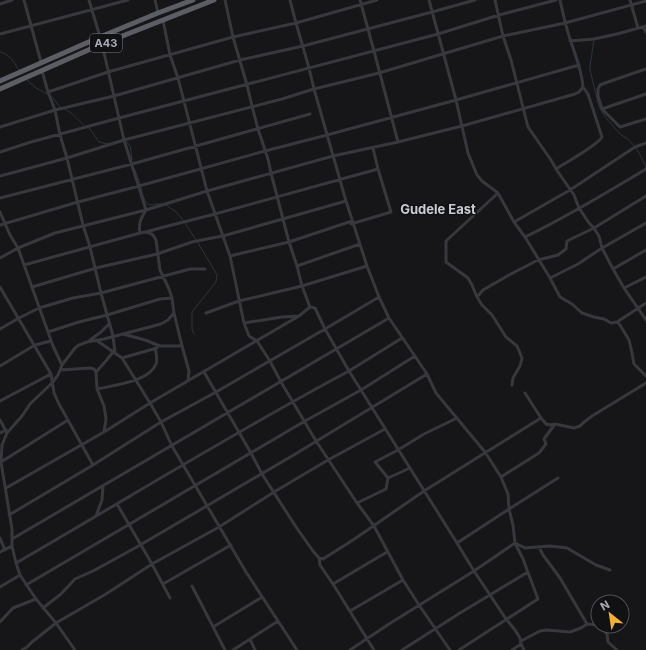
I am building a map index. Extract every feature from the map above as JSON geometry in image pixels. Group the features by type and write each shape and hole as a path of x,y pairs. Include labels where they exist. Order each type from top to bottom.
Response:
{"highway":[{"name":"A43","path":"0,80 100,37 193,0"},
{"name":"A43","path":"0,89 102,44 214,0"}],"street":[{"path":"0,4 12,0"},
{"path":"24,0 41,62"},
{"path":"89,0 100,37"},
{"path":"0,34 128,0"},
{"path":"155,0 158,13"},
{"path":"226,0 233,37 258,130 268,158 270,173 289,242 310,307"},
{"path":"290,0 351,223 379,297 389,318 427,374 436,393 485,452 501,477 508,494 515,543 520,550 538,599 459,650"},
{"path":"360,0 398,142"},
{"path":"48,92 108,72 233,37 296,23 377,0"},
{"path":"429,0 456,100 468,153 482,181 498,192 514,222 525,237 560,296 572,304 582,314 604,319 611,324 617,322 646,303"},
{"path":"0,127 56,110 114,96 240,60 303,46 475,0"},
{"path":"495,0 503,36 511,60 528,127 570,190 579,208 599,236 602,248 613,269 646,320"},
{"path":"0,152 119,118 438,34 499,15 556,0"},
{"path":"556,168 590,148 601,140 602,137 588,94 583,87 579,65 570,41 560,0"},
{"path":"630,0 638,28"},
{"path":"0,176 67,158 124,140 379,73 503,36 565,23 646,1"},
{"path":"163,20 170,55 178,78 207,191 230,256 244,323 249,336 257,341 270,361 316,441 374,526 403,580 450,650"},
{"path":"570,41 594,39 645,26 646,32"},
{"path":"102,44 124,140 146,210 140,222 140,233"},
{"path":"0,225 201,168 391,118 579,65"},
{"path":"646,69 600,85 598,89 598,96 602,109 620,127 646,119"},
{"path":"42,70 48,92 56,110 60,135 113,336 114,352 96,372"},
{"path":"0,258 18,248 54,233 146,210 207,191 333,156 373,148 462,126 575,94 583,87"},
{"path":"602,109 646,94"},
{"path":"0,198 258,130 310,114"},
{"path":"514,222 570,190 635,147 646,143"},
{"path":"230,256 289,242 391,212 373,148"},
{"path":"24,265 378,169"},
{"path":"525,237 548,226 646,169"},
{"path":"498,192 446,241 446,262 468,278 482,305 492,315 506,337 516,346 522,358 520,366 513,378 512,385"},
{"path":"477,297 483,290 509,275 538,260 558,255 566,249 567,242 594,228 646,196"},
{"path":"32,287 96,268 157,254 192,242 223,236 346,201"},
{"path":"0,212 4,224 18,248 51,341 62,365"},
{"path":"550,278 578,264 602,248 646,223"},
{"path":"145,232 153,235 156,240 157,254 163,276 172,298 174,313 189,371 188,381"},
{"path":"297,266 360,244"},
{"path":"613,269 646,250"},
{"path":"206,313 239,301 302,286 367,266"},
{"path":"0,329 39,308 73,298 101,293 190,269 206,269"},
{"path":"624,288 646,277"},
{"path":"0,287 2,294 35,345 51,374 54,393 93,465"},
{"path":"9,515 93,465 160,422 216,392 379,297"},
{"path":"48,332 160,299 172,298"},
{"path":"6,488 104,432 150,403 299,316 310,307"},
{"path":"310,307 315,308 349,371 489,595 515,630 520,638 524,650"},
{"path":"87,342 161,324 168,320 174,313"},
{"path":"244,323 299,316"},
{"path":"12,539 389,318"},
{"path":"617,322 629,340 634,364 646,376"},
{"path":"75,650 56,623 36,599 20,575 12,546 12,529 6,488 1,475 2,445 7,431 22,416 30,404 52,383 58,375 62,365 75,348 95,337 109,324"},
{"path":"122,334 145,340 160,346 182,346"},
{"path":"16,563 293,401 349,371 402,338"},
{"path":"96,340 122,358 150,403 172,446 184,464 219,527 296,649 290,650"},
{"path":"0,366 35,345 51,341"},
{"path":"122,358 160,346"},
{"path":"97,389 136,381 152,371 156,365 157,358 155,348"},
{"path":"26,585 305,421 361,390 415,356"},
{"path":"60,370 94,368 96,372 97,389 104,406 106,419 104,432"},
{"path":"204,372 262,474 296,527 319,558 320,565 334,584 374,650"},
{"path":"0,401 51,374"},
{"path":"43,608 61,594 75,579 135,548 206,505 262,474 427,374"},
{"path":"525,393 546,424 555,424 574,428 580,426 592,416 646,383"},
{"path":"357,503 386,489 388,478 375,462 424,434 457,418"},
{"path":"319,558 323,559 424,491 541,418"},
{"path":"0,420 7,431"},
{"path":"1,462 68,420"},
{"path":"501,477 539,453 546,444 544,439 555,424"},
{"path":"22,650 56,623 106,594 152,564 219,527 328,460 385,429"},
{"path":"0,433 7,431"},
{"path":"388,478 410,468"},
{"path":"457,543 558,478"},
{"path":"96,516 102,500 103,486"},
{"path":"117,504 170,598"},
{"path":"0,538 5,550"},
{"path":"515,543 525,548 550,546 567,548 596,565 610,570"},
{"path":"350,650 515,543"},
{"path":"163,584 231,545"},
{"path":"0,552 12,546"},
{"path":"539,547 560,578 587,624"},
{"path":"334,584 387,552"},
{"path":"402,650 435,628 528,572"},
{"path":"0,587 20,575"},
{"path":"350,611 403,580"},
{"path":"192,586 225,650"},
{"path":"213,627 262,597"},
{"path":"0,622 13,608 36,599"},
{"path":"233,650 278,621"},
{"path":"512,650 540,631 547,630 570,632 587,624 590,624"},
{"path":"607,634 608,642 617,650"},
{"path":"250,639 255,650"}],"waterway":[{"path":"594,40 590,70 599,107 606,118 620,134 629,140 634,146"},
{"path":"0,52 9,57 19,70"},
{"path":"27,80 36,88 47,94"},
{"path":"52,97 61,108"},
{"path":"64,109 70,112 84,125"},
{"path":"87,127 99,142 108,144"},
{"path":"125,142 127,142 130,146 132,160"},
{"path":"636,148 646,167"},
{"path":"135,170 140,184"},
{"path":"141,187 147,203 151,205 161,204"},
{"path":"166,205 176,212 183,220"},
{"path":"185,223 196,240"},
{"path":"194,334 192,329 192,312 216,282 217,275 198,243"}],"district":[{"name":"Gudele East","path":"438,209"}]}
